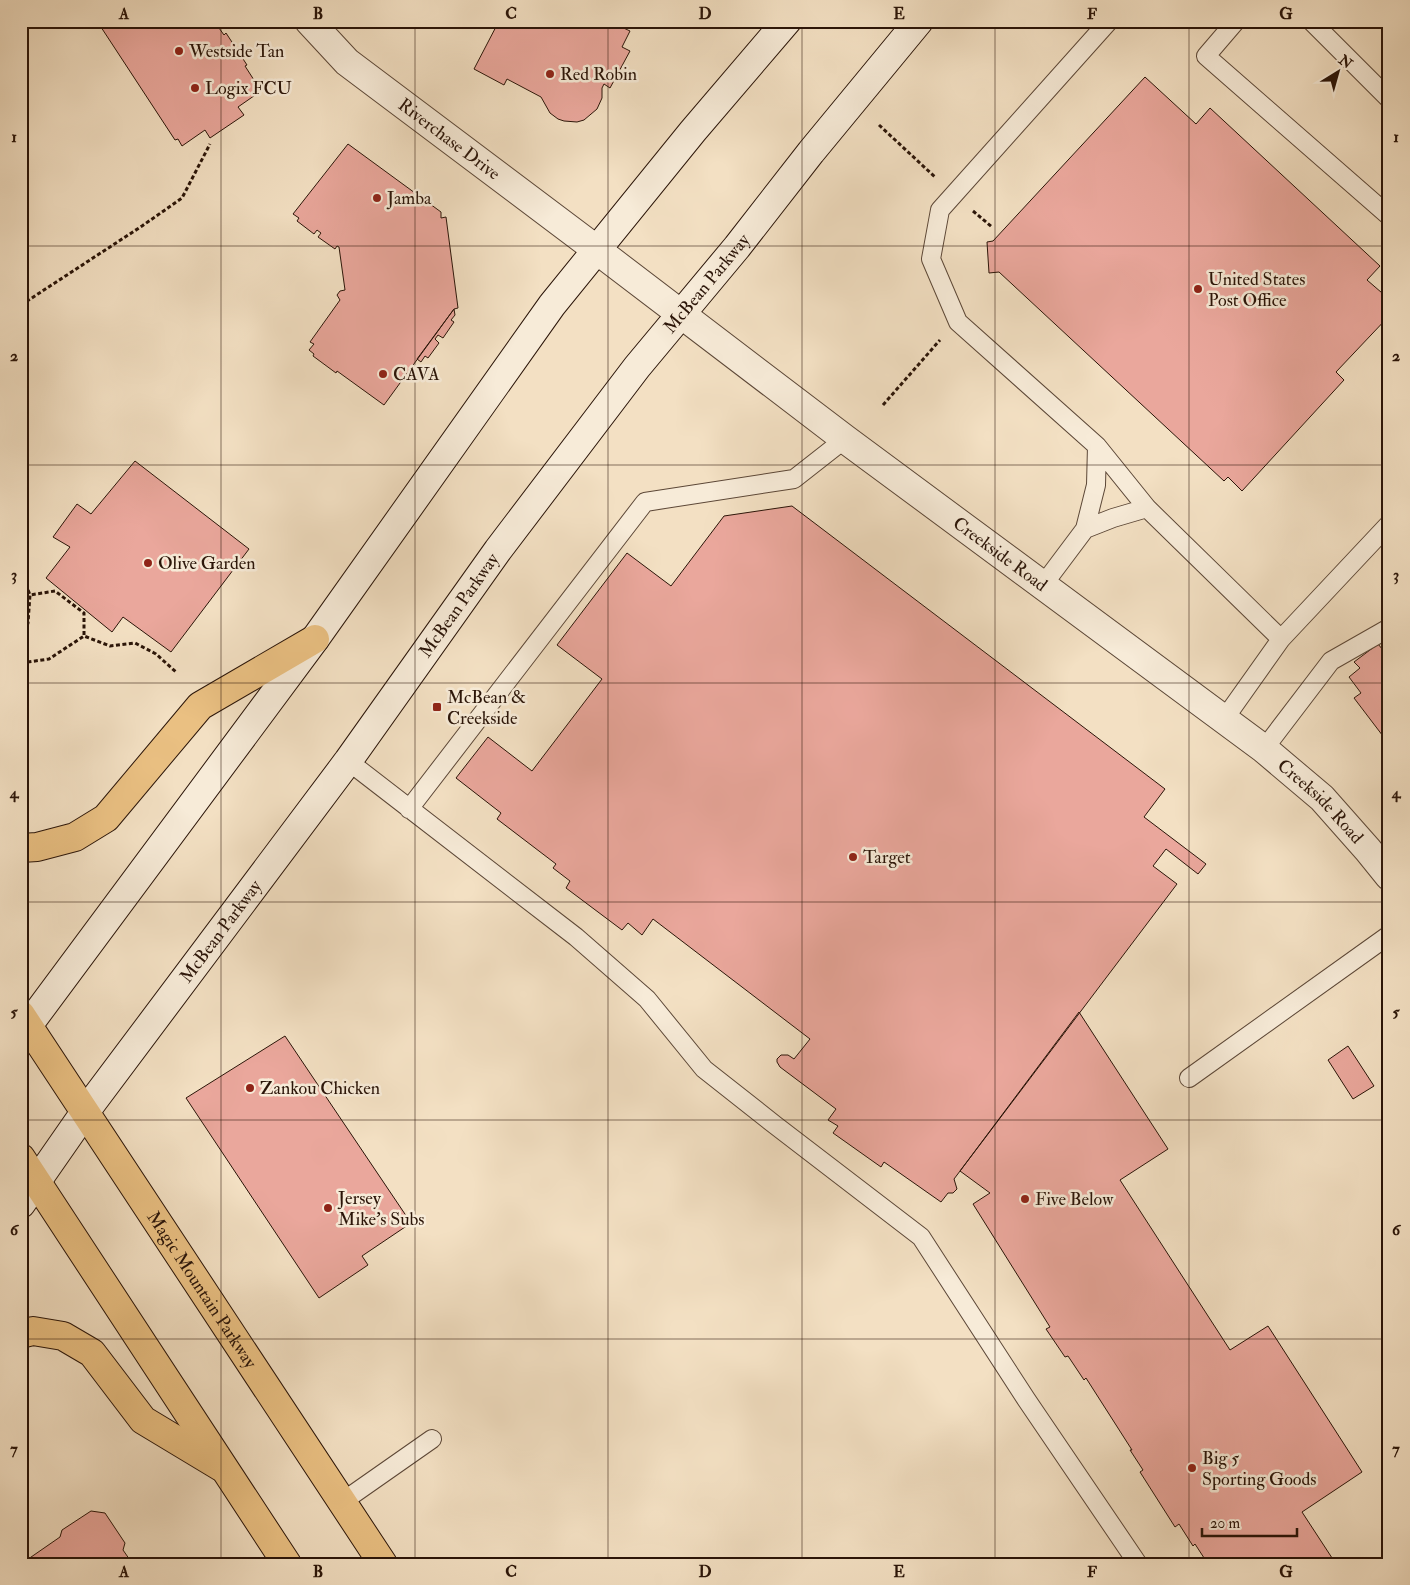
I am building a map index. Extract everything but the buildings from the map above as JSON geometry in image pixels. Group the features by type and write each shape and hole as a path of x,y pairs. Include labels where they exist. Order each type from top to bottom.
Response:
{"main road":[{"name":"Riverchase Drive","path":"309,21 347,62 597,250"},
{"path":"24,1025 315,640 552,305 693,131 787,21"},
{"name":"McBean Parkway","path":"21,1204 85,1112 348,761 498,550 637,367 737,247 811,152 919,21"},
{"name":"Creekside Road","path":"597,250 845,439 1225,718 1322,798 1389,876"},
{"path":"21,848 37,847 74,837 106,818 200,706 315,640"},
{"name":"Magic Mountain Parkway","path":"24,1025 85,1112 383,1564"},
{"path":"21,1158 287,1564"},
{"path":"21,1334 32,1331 63,1336 92,1353 142,1420 227,1472"}],"lane":[{"path":"1110,21 940,210 931,259 958,322 1097,446 1147,508 1281,639"},
{"path":"1236,21 1206,56 1389,216"},
{"path":"1311,21 1389,99"},
{"path":"409,809 645,502 794,479 845,439"},
{"path":"1043,585 1085,528 1096,484 1097,446"},
{"path":"1085,528 1147,508"},
{"path":"1225,718 1281,639 1389,524"},
{"path":"1264,749 1331,661 1389,628"},
{"path":"348,761 576,937 640,992 704,1069 774,1126 921,1237 1026,1399 1138,1564"},
{"path":"1190,1078 1389,935"},
{"path":"342,1502 432,1439"}],"path":[{"path":"879,125 937,178"},
{"path":"21,306 182,198 210,144"},
{"path":"972,210 992,227"},
{"path":"883,405 945,335"},
{"path":"21,572 30,595 28,623 21,644"},
{"path":"30,595 56,591 84,613 84,636"},
{"path":"21,663 49,659 84,636"},
{"path":"84,636 110,646 134,643 156,654 176,672"}],"place":[{"name":"Westside Tan","path":"179,51"},
{"name":"Red Robin","path":"550,74"},
{"name":"Logix FCU","path":"195,88"},
{"name":"Jamba","path":"377,198"},
{"name":"United States Post Office","path":"1198,289"},
{"name":"CAVA","path":"383,374"},
{"name":"Olive Garden","path":"148,563"},
{"name":"McBean & Creekside","path":"437,707"},
{"name":"Target","path":"853,857"},
{"name":"Zankou Chicken","path":"250,1088"},
{"name":"Five Below","path":"1025,1199"},
{"name":"Jersey Mike's Subs","path":"328,1208"},
{"name":"Big 5 Sporting Goods","path":"1192,1468"}]}
